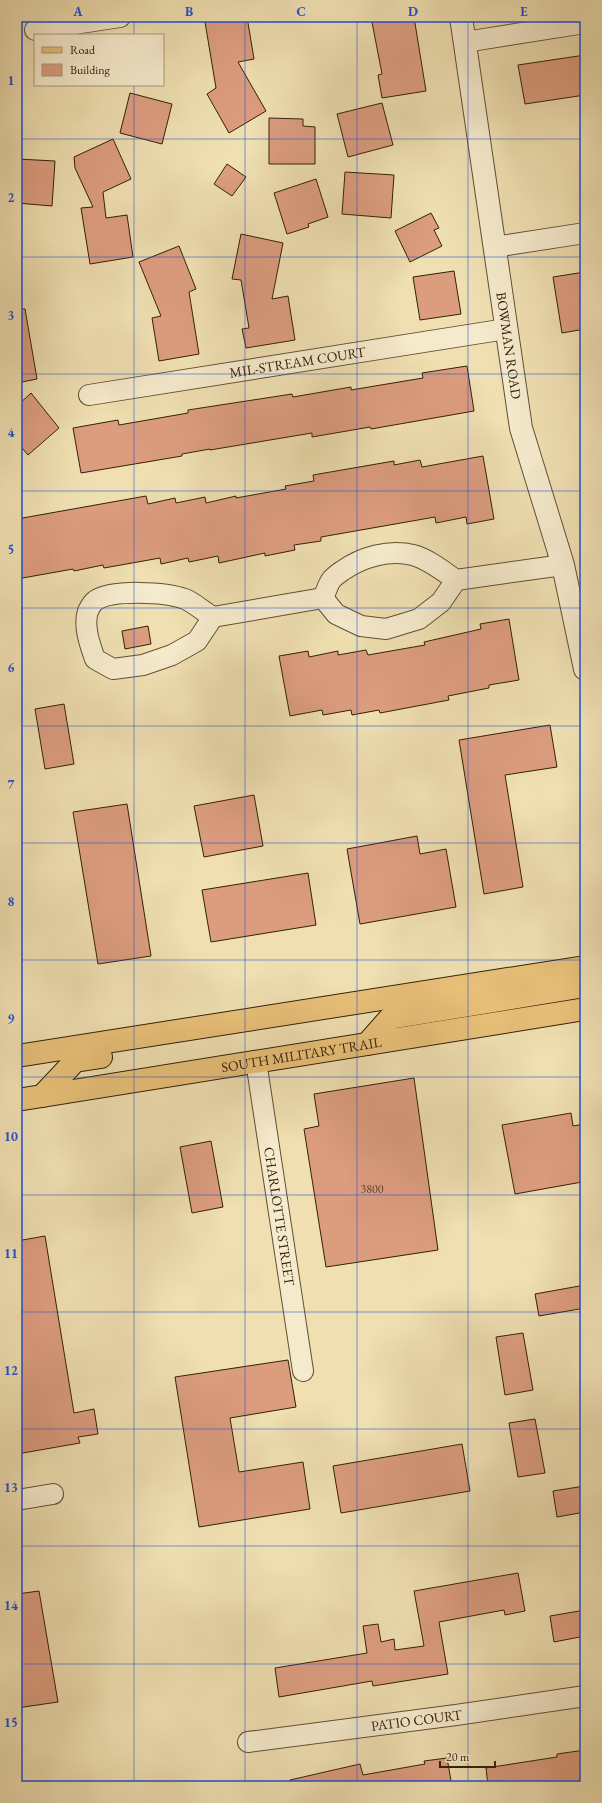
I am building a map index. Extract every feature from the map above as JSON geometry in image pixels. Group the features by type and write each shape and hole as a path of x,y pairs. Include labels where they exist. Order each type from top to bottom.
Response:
{"main road":[{"path":"17,1056 585,967"},
{"path":"367,1044 390,1018 585,986"},
{"path":"42,1096 75,1061 317,1022 331,1007"},
{"name":"SOUTH MILITARY TRAIL","path":"17,1100 585,1009"}],"street":[{"path":"35,30 120,17"},
{"name":"BOWMAN ROAD","path":"461,17 521,428 563,565 585,669"},
{"path":"465,42 585,23"},
{"path":"494,248 585,233"},
{"name":"MIL-STREAM COURT","path":"89,395 506,329"},
{"path":"323,598 333,578 364,559 385,554 414,555 435,566 456,580 563,565"},
{"path":"323,598 336,614 361,626 386,629 419,619 441,602 456,580"},
{"path":"213,617 185,599 162,594 132,592 108,596 94,601 88,612 87,626 90,646 95,659 112,669 143,665 172,655 197,641 204,628 213,617 323,598"},
{"name":"CHARLOTTE STREET","path":"256,1061 303,1371"},
{"path":"17,1500 52,1494"},
{"name":"PATIO COURT","path":"248,1742 456,1715 585,1696"}],"building":[{"path":"234,17 247,17 254,59 238,62 266,111 229,133 207,94 216,88 205,22"},
{"path":"371,17 414,17 426,91 382,98 378,75 382,74"},
{"path":"585,55 585,95 525,104 518,65"},
{"path":"130,93 172,104 162,144 120,133"},
{"path":"382,103 393,145 348,157 337,114"},
{"path":"269,118 303,119 303,126 315,127 315,164 269,164"},
{"path":"113,139 131,179 103,192 106,218 127,215 133,257 90,264 81,208 93,207 75,168 74,157"},
{"path":"17,159 55,161 52,206 17,203"},
{"path":"227,164 246,177 232,196 214,184"},
{"path":"345,172 394,175 391,218 342,214"},
{"path":"316,179 328,217 308,224 309,227 287,234 274,193"},
{"path":"431,213 439,228 434,230 442,246 410,262 395,231"},
{"path":"241,234 283,243 272,299 288,296 295,340 246,348 242,329 249,328 241,280 232,279"},
{"path":"179,246 196,289 189,292 199,354 159,361 152,318 161,316 139,262"},
{"path":"454,271 461,314 420,320 413,277"},
{"path":"585,272 585,329 562,333 553,277"},
{"path":"17,309 25,309 37,379 17,383"},
{"path":"467,366 474,411 371,429 370,427 312,437 312,433 210,449 182,454 182,456 81,473 73,428 118,420 119,425 188,413 188,410 292,394 293,397 351,387 351,390 423,378 422,373"},
{"path":"31,393 59,428 28,455 17,442 17,406"},
{"path":"483,456 494,519 467,524 466,517 436,523 435,517 321,537 321,541 294,545 295,550 265,556 265,553 219,563 218,556 189,562 188,558 161,564 160,558 104,568 103,565 74,571 73,569 17,579 17,519 146,496 148,504 175,498 176,503 205,497 206,503 236,496 236,498 286,489 285,486 314,481 313,475 394,461 394,465 420,460 422,467"},
{"path":"509,619 519,680 489,685 489,688 448,696 449,700 380,713 379,710 352,715 351,710 323,715 322,710 290,716 279,656 308,651 309,657 338,651 338,655 366,650 368,655 425,645 424,642 481,629 480,624"},
{"path":"148,626 151,644 125,649 122,631"},
{"path":"64,704 74,764 45,769 35,709"},
{"path":"550,725 557,767 505,775 523,887 484,894 459,740"},
{"path":"254,795 263,846 204,857 194,806"},
{"path":"127,804 151,956 98,964 73,812"},
{"path":"417,836 420,854 446,849 456,907 360,924 347,849"},
{"path":"308,873 316,925 211,942 202,890"},
{"path":"414,1078 438,1250 326,1267 304,1129 319,1126 314,1094"},
{"path":"571,1113 573,1126 585,1124 585,1171 580,1172 582,1182 515,1194 502,1125"},
{"path":"211,1141 223,1207 192,1213 180,1147"},
{"path":"45,1236 74,1413 94,1409 98,1434 78,1437 80,1443 17,1454 17,1241"},
{"path":"585,1285 585,1308 539,1316 535,1294"},
{"path":"523,1333 533,1390 505,1395 496,1337"},
{"path":"288,1360 296,1407 230,1418 239,1472 303,1462 310,1509 199,1527 175,1377"},
{"path":"535,1419 545,1473 518,1477 509,1423"},
{"path":"462,1444 470,1491 341,1513 333,1466"},
{"path":"585,1486 585,1512 557,1517 553,1491"},
{"path":"518,1573 525,1611 505,1615 504,1610 439,1622 448,1674 373,1686 372,1681 279,1697 275,1668 367,1653 363,1626 378,1624 381,1642 394,1639 395,1650 424,1646 414,1591"},
{"path":"39,1591 58,1702 17,1708 17,1594"},
{"path":"585,1610 585,1636 554,1642 550,1616"},
{"path":"585,1750 585,1786 488,1786 486,1768 557,1757 557,1754"},
{"path":"447,1758 452,1786 291,1786 290,1780 360,1764 363,1775 425,1764 424,1761"}]}
